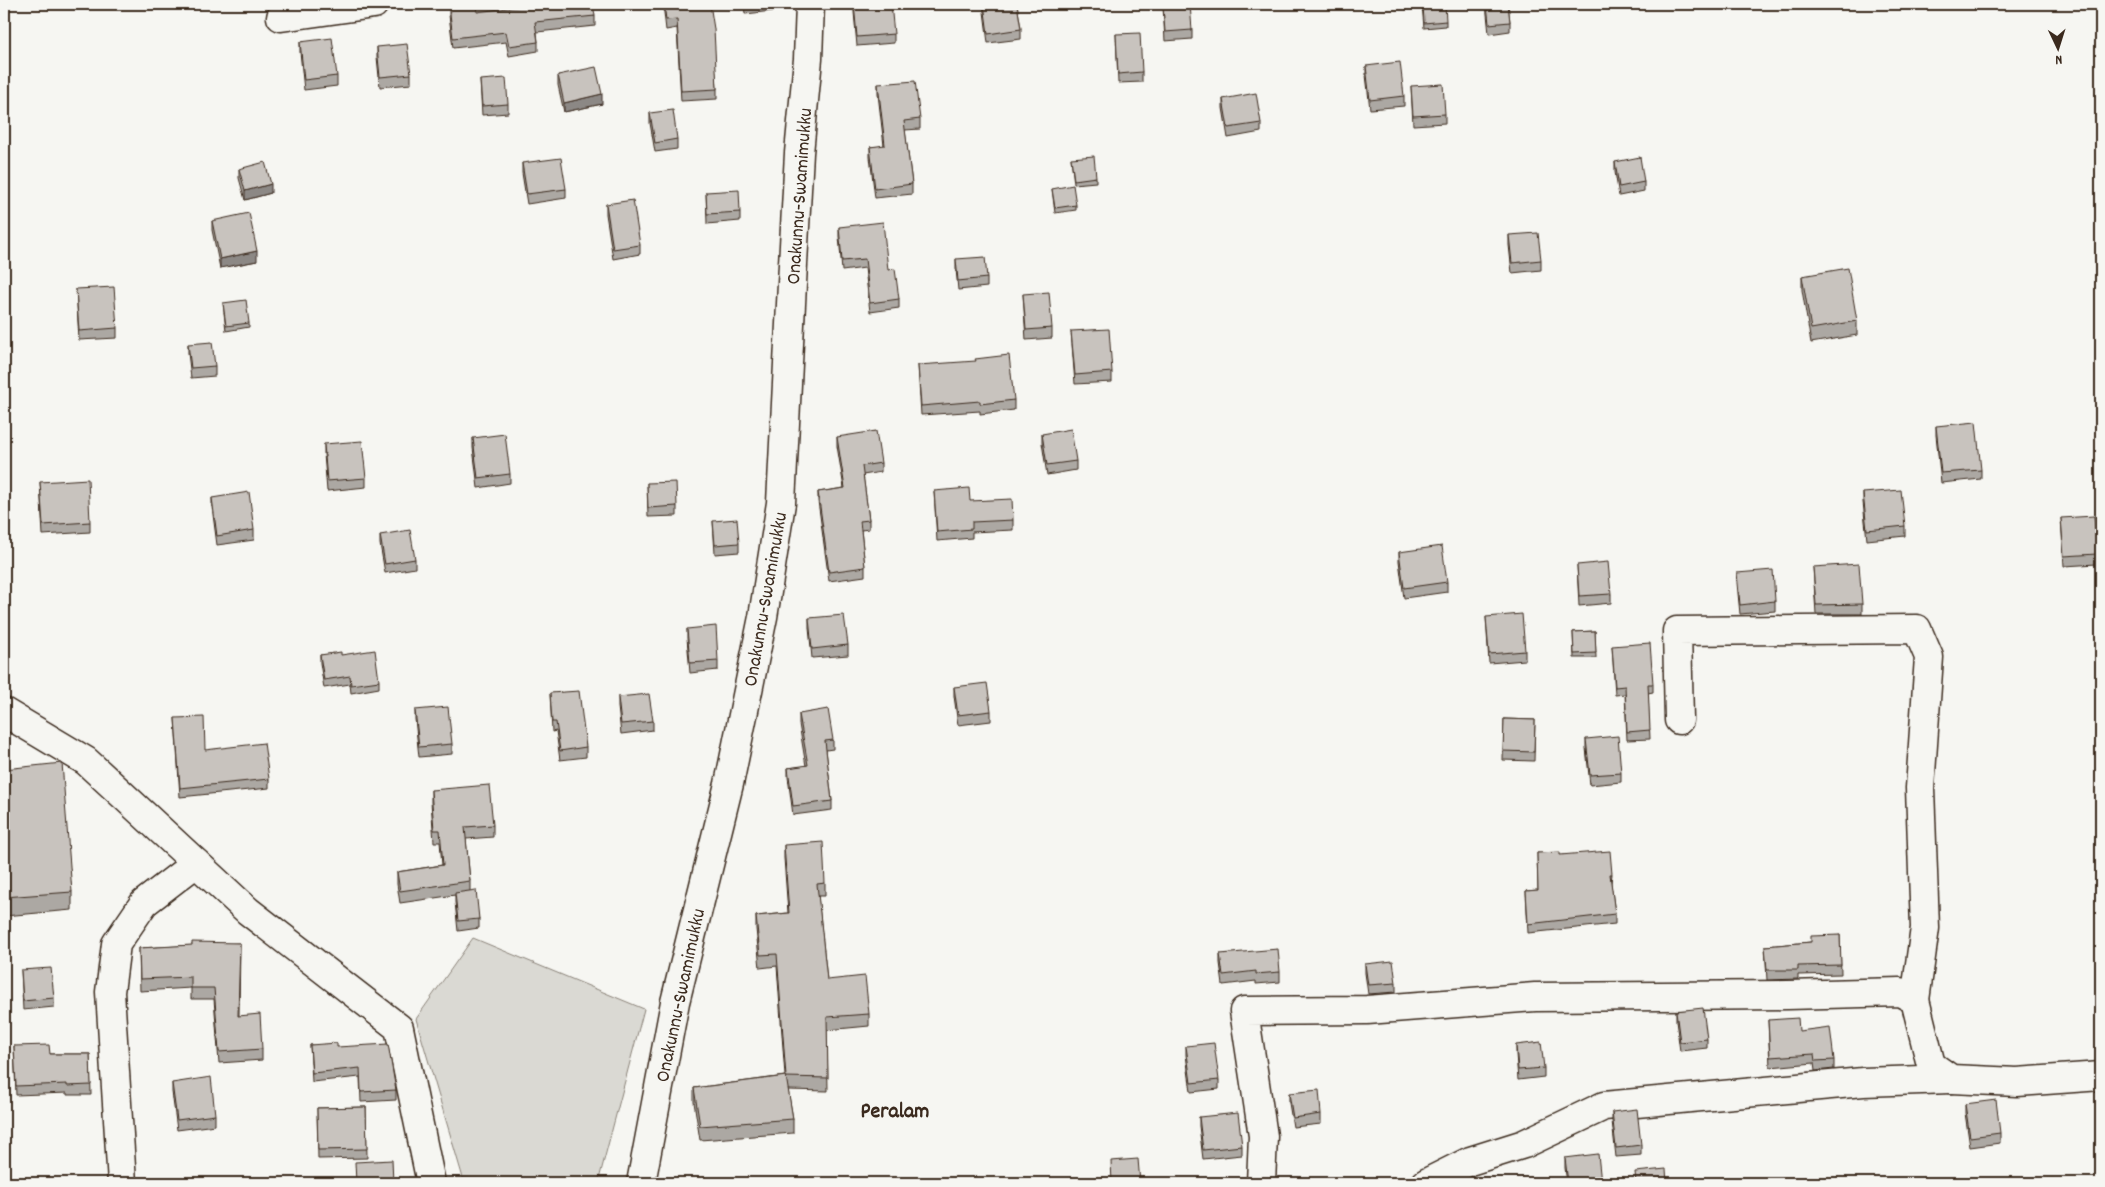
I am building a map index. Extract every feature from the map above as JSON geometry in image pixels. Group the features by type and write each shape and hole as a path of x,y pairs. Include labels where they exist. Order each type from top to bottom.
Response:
{"street":[{"path":"281,17 374,4"},
{"name":"Onakunnu-Swamimukku","path":"640,1183 675,1002 729,784 763,617 782,504 799,153 808,59 810,4"},
{"path":"1678,720 1677,632 1917,629 1929,658 1920,788 1925,928 1915,1000 1931,1064 1951,1080"},
{"path":"4,712 86,761 248,911 399,1028 431,1183"},
{"path":"122,1183 110,992 116,944 144,904 196,863"},
{"path":"1261,1183 1263,1136 1244,1011 1367,1010 1535,996 1778,995 1900,992 1915,1000"},
{"path":"1426,1183 1470,1161 1524,1144 1604,1106 1863,1082 1951,1080 2018,1082 2101,1076"}],"shaded area":[{"path":"473,938 644,1009 598,1183 524,1183 463,1178 416,1019"}],"building":[{"path":"476,4 477,12 538,4 593,4 595,16 535,22 538,42 509,46 506,32 453,38 449,6"},
{"path":"664,4 710,4 714,29 717,89 681,91 677,19 666,20"},
{"path":"854,4 891,4 894,34 857,37"},
{"path":"984,4 1017,4 1021,29 988,34"},
{"path":"1190,4 1192,30 1165,32 1163,6"},
{"path":"1423,4 1445,4 1446,21 1424,23"},
{"path":"1487,4 1508,4 1510,22 1489,24"},
{"path":"1140,33 1142,72 1118,74 1116,34"},
{"path":"332,38 337,76 304,80 300,42"},
{"path":"407,44 411,74 380,77 377,47"},
{"path":"1400,62 1404,96 1370,100 1366,66"},
{"path":"596,67 602,94 564,103 558,75"},
{"path":"506,78 508,104 482,106 480,80"},
{"path":"915,81 920,119 904,121 912,184 875,189 870,147 885,145 878,84"},
{"path":"1443,84 1445,114 1413,116 1411,86"},
{"path":"1256,93 1261,123 1228,128 1223,99"},
{"path":"673,110 677,139 655,143 650,113"},
{"path":"1094,156 1096,177 1074,180 1071,158"},
{"path":"1640,157 1644,182 1619,187 1615,162"},
{"path":"561,158 566,189 527,194 522,163"},
{"path":"265,162 271,184 245,191 239,169"},
{"path":"1073,185 1076,205 1055,208 1052,189"},
{"path":"739,190 740,212 707,214 706,192"},
{"path":"633,200 640,245 613,249 606,204"},
{"path":"249,213 257,251 220,259 212,221"},
{"path":"883,222 888,270 895,269 899,299 870,303 865,259 842,261 839,227"},
{"path":"1538,233 1541,260 1512,263 1509,235"},
{"path":"985,257 987,278 958,281 956,259"},
{"path":"1848,268 1857,321 1811,329 1802,276"},
{"path":"114,287 117,328 79,331 76,289"},
{"path":"1049,292 1052,328 1026,330 1023,294"},
{"path":"246,300 249,323 226,326 223,303"},
{"path":"5,324 7,358 4,358"},
{"path":"1109,329 1112,372 1075,375 1071,331"},
{"path":"212,342 215,366 191,368 188,344"},
{"path":"1009,355 1014,400 980,404 980,401 921,406 918,365 976,361 975,359"},
{"path":"1976,422 1981,470 1941,473 1936,426"},
{"path":"1071,429 1076,461 1047,465 1042,434"},
{"path":"876,431 881,463 862,466 869,520 860,521 865,567 829,572 818,492 845,488 837,437"},
{"path":"505,434 510,474 478,478 473,438"},
{"path":"362,441 366,478 327,481 324,444"},
{"path":"88,479 90,522 43,525 40,482"},
{"path":"676,482 677,506 648,508 647,483"},
{"path":"969,488 970,501 1012,499 1013,520 972,522 972,529 937,532 934,491"},
{"path":"1901,490 1905,526 1867,530 1863,493"},
{"path":"249,492 254,530 217,536 212,498"},
{"path":"2094,516 2097,554 2064,556 2061,518"},
{"path":"737,519 739,543 715,545 713,521"},
{"path":"410,530 415,559 385,564 380,535"},
{"path":"1442,546 1447,582 1404,588 1399,552"},
{"path":"1608,562 1611,594 1579,596 1577,565"},
{"path":"1859,564 1862,604 1816,605 1813,567"},
{"path":"1773,570 1775,601 1740,605 1737,573"},
{"path":"1522,614 1525,651 1489,654 1486,617"},
{"path":"844,615 848,645 812,649 809,618"},
{"path":"716,626 718,661 690,663 687,629"},
{"path":"1595,631 1596,653 1574,654 1573,632"},
{"path":"1650,643 1653,684 1648,684 1650,730 1627,732 1625,686 1615,687 1612,646"},
{"path":"375,650 379,681 351,685 350,676 324,680 320,655 341,652 341,655"},
{"path":"987,683 991,711 958,715 954,687"},
{"path":"579,691 586,747 560,751 556,722 552,722 550,693"},
{"path":"649,694 653,721 621,724 618,697"},
{"path":"448,707 452,744 419,747 415,710"},
{"path":"828,709 833,740 825,741 832,801 793,806 788,768 808,765 799,714"},
{"path":"204,717 205,750 264,743 269,779 180,788 175,718"},
{"path":"1504,719 1535,720 1534,752 1503,751"},
{"path":"1618,736 1621,773 1590,775 1586,739"},
{"path":"62,763 72,892 4,897 4,769"},
{"path":"489,785 493,825 465,827 470,881 400,891 397,872 443,865 440,830 434,830 431,790"},
{"path":"823,842 825,883 817,884 827,980 865,976 869,1014 827,1017 828,1078 786,1077 777,954 760,955 756,916 789,913 784,845"},
{"path":"1610,851 1612,874 1610,874 1615,914 1528,924 1526,891 1538,890 1537,853 1560,852 1560,855"},
{"path":"476,890 479,919 458,921 455,893"},
{"path":"1840,935 1841,965 1798,966 1798,970 1767,970 1765,946 1811,942 1811,936"},
{"path":"192,942 240,943 238,1016 260,1014 262,1049 219,1052 214,988 191,988 191,977 140,979 139,948 192,945"},
{"path":"1278,949 1280,972 1256,974 1256,971 1223,975 1220,954"},
{"path":"1393,961 1396,983 1368,985 1365,964"},
{"path":"51,968 54,998 23,1001 21,970"},
{"path":"1703,1008 1707,1039 1680,1042 1676,1011"},
{"path":"1798,1018 1799,1031 1830,1027 1834,1060 1815,1061 1814,1054 1770,1057 1768,1020"},
{"path":"1541,1042 1544,1068 1518,1070 1516,1045"},
{"path":"337,1043 337,1047 388,1044 396,1090 361,1092 360,1068 312,1073 310,1045"},
{"path":"1214,1043 1219,1080 1191,1083 1186,1046"},
{"path":"49,1045 50,1054 90,1054 91,1085 16,1086 14,1046"},
{"path":"786,1076 793,1119 700,1126 694,1088"},
{"path":"211,1077 215,1115 177,1120 172,1083"},
{"path":"1319,1090 1321,1114 1293,1118 1289,1093"},
{"path":"1996,1100 2000,1133 1970,1137 1965,1104"},
{"path":"366,1107 367,1149 318,1150 317,1108"},
{"path":"1637,1109 1641,1145 1616,1148 1612,1112"},
{"path":"1238,1113 1242,1146 1203,1150 1199,1117"},
{"path":"1598,1154 1601,1183 1568,1183 1565,1158"},
{"path":"1138,1159 1140,1183 1112,1183 1111,1161"},
{"path":"392,1160 393,1183 356,1183 355,1162"},
{"path":"1666,1169 1667,1183 1636,1183 1635,1172"},
{"path":"176,1178 191,1178 191,1183 176,1183"},
{"path":"664,1179 684,1183 664,1183"},
{"path":"2054,1179 2054,1183 2024,1183 2024,1181"}],"district":[{"name":"Peralam","path":"895,1109"}]}
